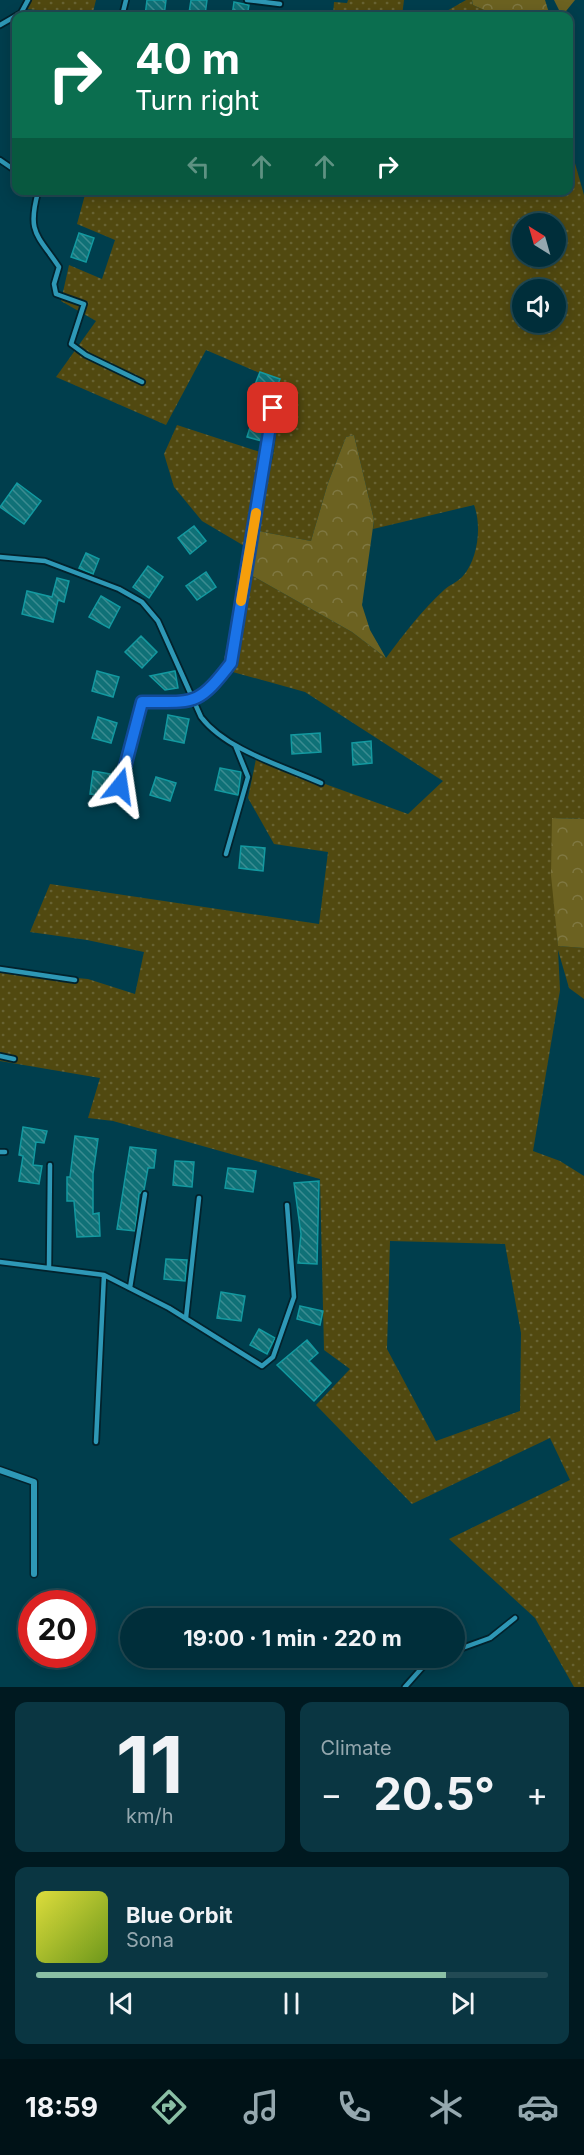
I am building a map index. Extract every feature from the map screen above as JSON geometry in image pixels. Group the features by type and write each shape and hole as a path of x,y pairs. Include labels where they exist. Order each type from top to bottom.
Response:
{"street":[{"path":"0,1470 34,1482 34,1574"}],"lane":[{"path":"248,0 280,4"},
{"path":"36,195 33,210 34,231 59,267 54,284 56,294 84,304 71,344 86,355 142,382"},
{"path":"120,786 142,702 195,700 210,689 231,663 273,408"},
{"path":"0,557 45,561 119,589 142,603 158,621 201,717 209,728 235,745 321,783"},
{"path":"226,854 248,777 235,745"},
{"path":"0,969 75,980"},
{"path":"0,1056 14,1059"},
{"path":"49,1267 50,1165"},
{"path":"130,1288 145,1194"},
{"path":"186,1318 199,1198"},
{"path":"0,1262 104,1275 186,1318 262,1366 273,1357 294,1297 287,1205"},
{"path":"96,1442 104,1275"},
{"path":"465,1648 490,1638 515,1618"},
{"path":"405,1687 422,1668"}],"shaded area":[{"path":"25,0 96,0 93,12 26,9"},
{"path":"348,0 404,0 402,12 333,12 334,2 347,3"},
{"path":"466,0 472,0 473,5 488,12 445,12"},
{"path":"573,156 584,195 584,819 552,818 558,946 584,948 584,999 569,988 558,950 560,990 533,1151 560,1161 584,1176 584,1687 574,1687 535,1618 449,1539 570,1480 550,1438 412,1504 316,1405 350,1369 324,1350 320,1179 113,1121 88,1118 100,1078 0,1061 0,971 88,979 135,994 144,952 87,940 30,932 50,884 319,924 328,852 274,844 248,798 256,759 408,814 443,781 305,692 222,669 242,570 352,632 386,658 428,606 446,588 463,576 472,561 477,542 478,523 474,505 373,529 374,520 354,435 346,437 328,483 311,541 252,530 273,457 283,383 206,350 166,425 56,377 96,321 61,301 69,265 102,279 115,240 77,224 85,195 573,195","holes":["390,1241 505,1244 521,1333 520,1411 436,1441 387,1349"]},
{"path":"177,425 266,454 246,547 202,521 174,487 164,454"}],"green space":[{"path":"472,0 545,0 549,12 488,12 473,5"},
{"path":"554,0 575,0 565,12 560,12"},
{"path":"354,435 374,520 362,605 370,630 386,658 352,632 242,570 252,530 311,541 328,483 346,437"},
{"path":"552,818 584,819 584,948 558,946 551,875"}],"building":[{"path":"147,0 166,0 164,12 146,12"},
{"path":"191,0 207,0 205,12 189,12"},
{"path":"234,2 249,5 248,12 233,12"},
{"path":"79,233 94,238 86,262 71,257"},
{"path":"260,372 280,379 272,399 252,392"},
{"path":"252,421 266,425 262,441 247,437"},
{"path":"17,483 41,501 24,524 0,507"},
{"path":"194,526 206,541 190,554 178,538"},
{"path":"86,553 99,559 93,574 79,568"},
{"path":"148,566 163,577 149,598 133,587"},
{"path":"206,572 216,587 197,600 186,586"},
{"path":"57,578 69,581 64,602 58,600 53,622 22,614 27,591 52,597"},
{"path":"101,596 120,607 109,628 89,617"},
{"path":"141,636 157,652 142,668 125,652"},
{"path":"97,671 119,677 113,697 92,691"},
{"path":"175,671 178,688 165,690 150,676"},
{"path":"168,715 189,719 184,743 164,739"},
{"path":"98,717 117,723 111,743 92,738"},
{"path":"320,733 321,752 292,754 291,735"},
{"path":"371,741 372,763 353,765 352,743"},
{"path":"220,768 241,772 238,795 215,790"},
{"path":"93,771 111,774 108,796 90,794"},
{"path":"156,777 176,783 170,801 150,795"},
{"path":"241,846 265,848 263,871 239,868"},
{"path":"23,1127 47,1131 44,1143 36,1142 33,1165 42,1166 39,1184 19,1181 23,1156 19,1155"},
{"path":"75,1136 98,1139 93,1174 93,1214 99,1213 100,1236 77,1237 74,1201 67,1201 67,1177 70,1177"},
{"path":"130,1147 156,1150 154,1168 148,1168 144,1190 139,1194 135,1231 117,1229"},
{"path":"175,1161 194,1162 192,1187 173,1185"},
{"path":"228,1168 256,1171 253,1192 225,1188"},
{"path":"319,1181 317,1264 298,1263 301,1234 294,1183"},
{"path":"166,1259 187,1260 185,1281 164,1279"},
{"path":"221,1292 245,1296 241,1321 217,1318"},
{"path":"300,1306 323,1311 320,1325 297,1319"},
{"path":"259,1329 275,1338 267,1354 250,1345"},
{"path":"307,1340 318,1353 309,1361 331,1383 314,1401 277,1365"}],"slow traffic":[{"path":"241,601 256,513"}],"route":[{"path":"120,786 142,702 195,700 210,689 231,663 273,408"}]}
